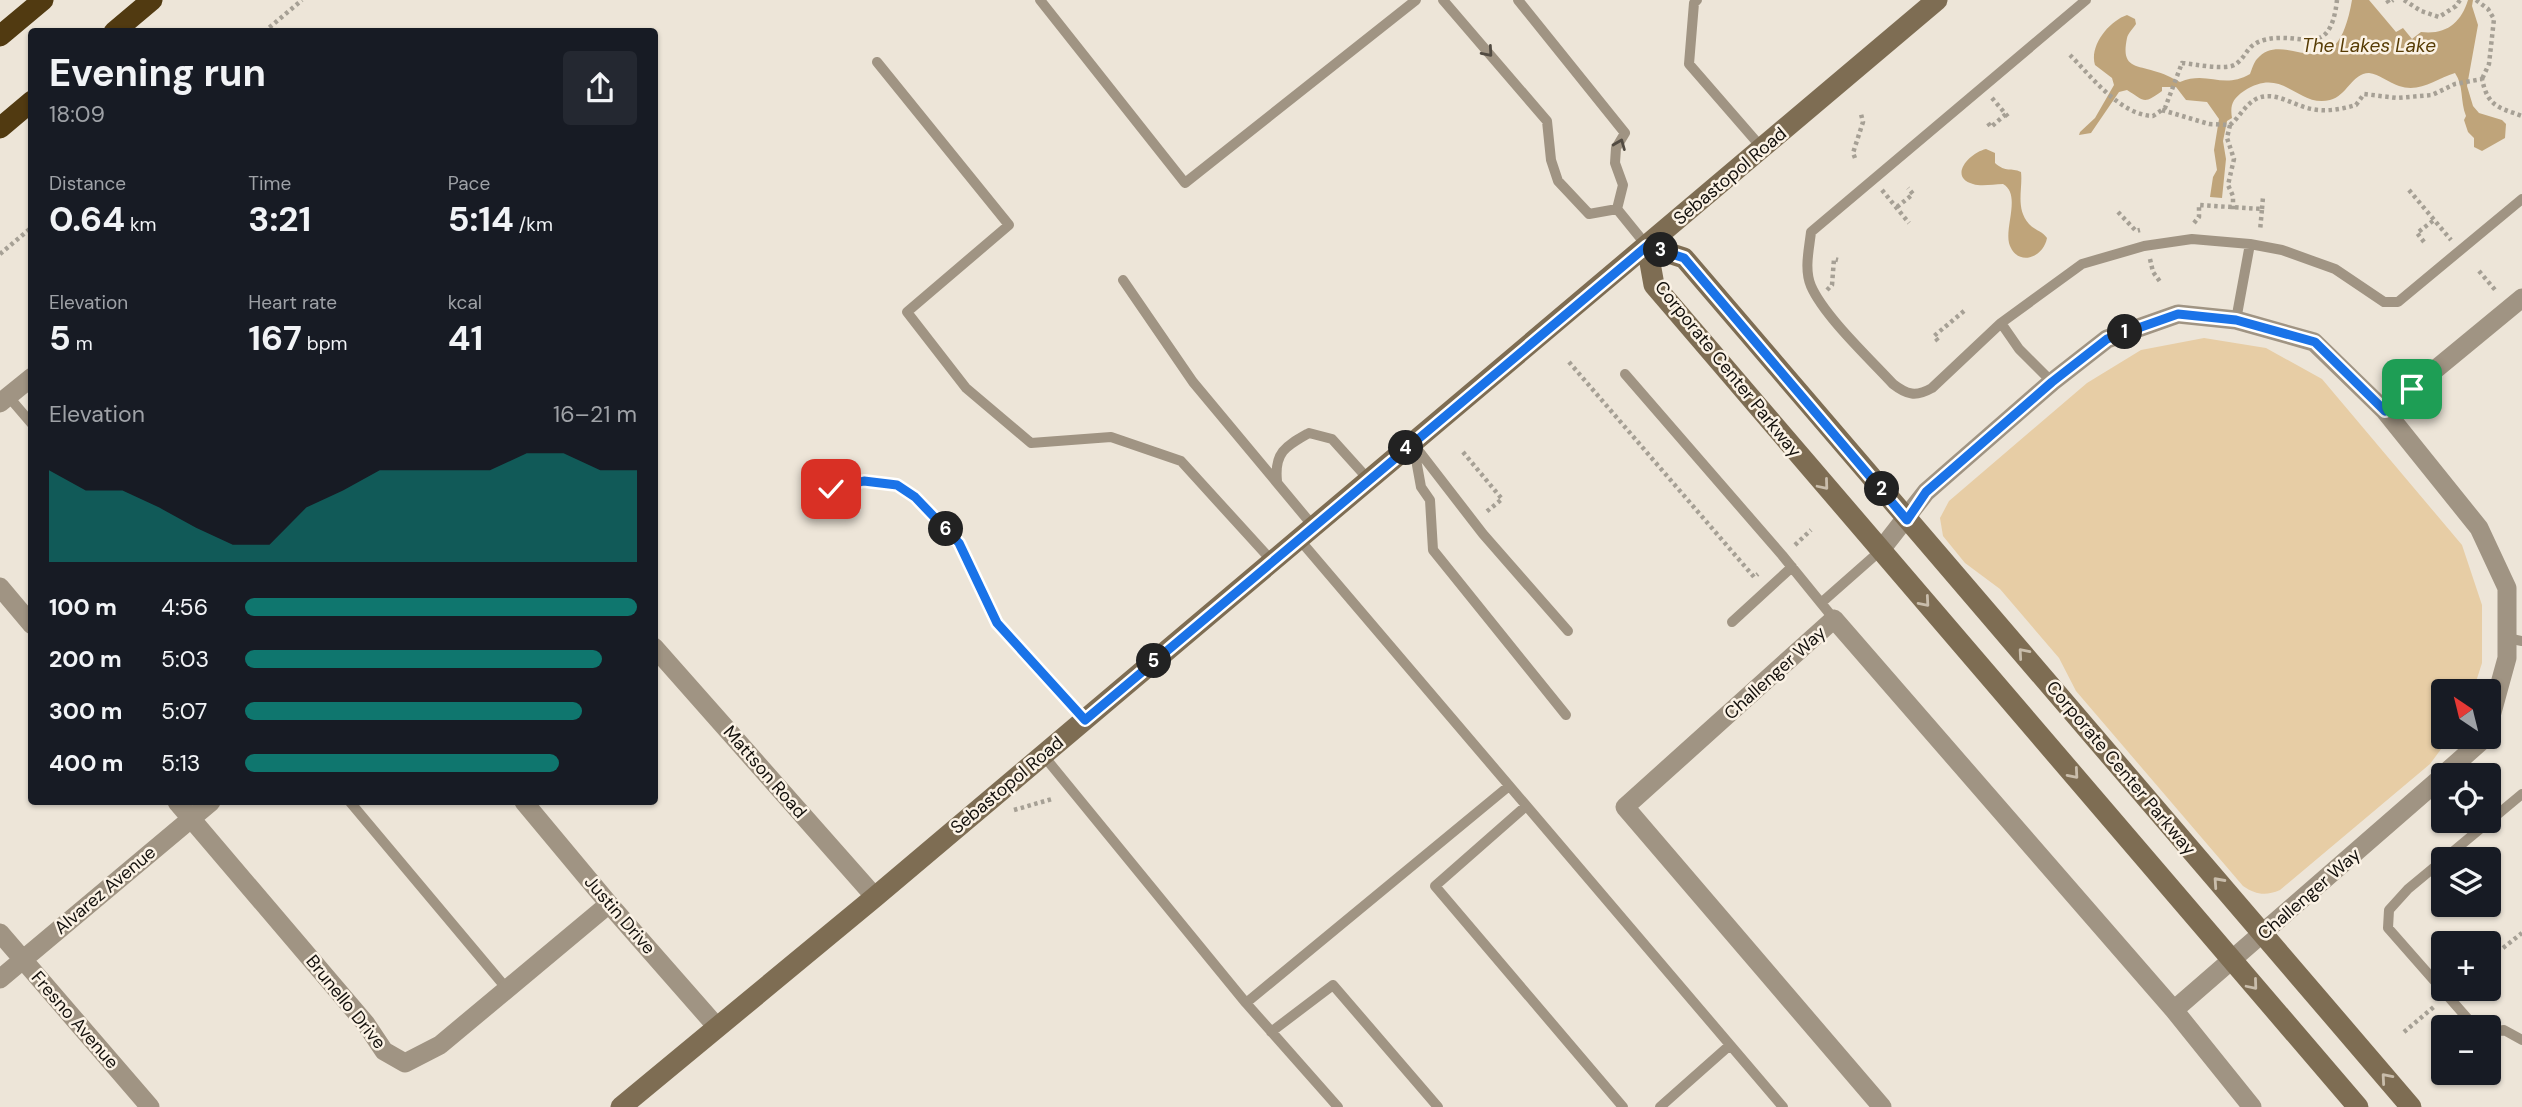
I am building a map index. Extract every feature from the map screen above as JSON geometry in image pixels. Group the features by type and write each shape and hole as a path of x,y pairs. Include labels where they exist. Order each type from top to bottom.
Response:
{"highway":[{"path":"0,36 43,0"},
{"path":"119,28 152,0"},
{"path":"0,128 28,104"}],"street":[{"name":"Sebastopol Road","path":"621,1107 875,897 1937,0"},
{"name":"Corporate Center Parkway","path":"2358,1107 1654,285 1647,246 1684,258 2411,1107"},
{"path":"2385,411 2522,298"},
{"path":"1880,551 1907,520 1926,492 2052,382 2107,339 2178,314 2236,320 2315,342 2385,411 2479,528 2507,588 2514,639 2501,680"},
{"path":"4,400 28,380"},
{"path":"0,587 28,620"},
{"name":"Challenger Way","path":"1882,1107 1625,807 1834,620 2174,1010 2252,1107"},
{"name":"Mattson Road","path":"658,652 875,897"},
{"name":"Challenger Way","path":"2457,763 2472,749"},
{"name":"Challenger Way","path":"2174,1010 2431,786"},
{"name":"Brunello Drive","path":"180,805 366,1024 384,1051 405,1063 440,1045 609,904"},
{"name":"Alvarez Avenue","path":"0,979 207,805"},
{"name":"Justin Drive","path":"526,805 717,1027"},
{"name":"Fresno Avenue","path":"0,933 150,1107"}],"lane":[{"path":"1040,0 1185,183 1407,2"},
{"path":"1443,0 1547,121 1551,160 1558,181 1586,213 1617,209"},
{"path":"1518,0 1625,133 1616,148 1615,156 1623,185 1617,209"},
{"path":"1697,0 1694,3 1689,64 1762,148"},
{"path":"2086,0 1811,232 1807,267 1811,286 1845,331 1904,393 1919,395 1932,388 2000,323 2082,264 2144,246 2192,239 2250,244 2282,250 2335,269 2384,302 2398,302 2522,199"},
{"path":"877,62 1009,225 907,312 932,345 967,388 1031,443 1111,437 1181,461 1272,561"},
{"path":"1617,209 1647,246"},
{"path":"2236,320 2250,244"},
{"path":"1122,281 1193,382 1277,481 1306,532 1509,786 1783,1107"},
{"path":"2000,323 2019,349 2052,382"},
{"path":"1625,374 1834,620"},
{"path":"4,400 28,421"},
{"path":"1277,481 1275,464 1281,453 1294,441 1309,433 1332,439 1369,480"},
{"path":"1413,443 1474,522 1568,632"},
{"path":"1413,443 1421,487 1430,500 1433,551 1566,715"},
{"path":"831,489 864,481 897,485 915,497 959,543 997,623 1085,720"},
{"path":"1821,603 1880,551"},
{"path":"1732,622 1792,568"},
{"path":"1042,755 1246,1003 1338,1107"},
{"path":"1246,1003 1416,866 1509,786"},
{"path":"2459,847 2522,794"},
{"path":"354,805 508,989"},
{"path":"1526,806 1435,886 1623,1107"},
{"path":"2431,871 2389,911 2388,928 2464,1015"},
{"path":"1271,1031 1333,985 1438,1107"},
{"path":"2501,1031 2522,1040"},
{"path":"1660,1107 1730,1045"}],"path":[{"path":"269,28 302,0"},
{"path":"2070,55 2089,78 2116,99 2137,113 2153,116 2162,110 2182,63 2231,67 2252,44 2266,39 2313,41 2320,38 2333,22 2337,0"},
{"path":"2387,0 2389,3 2393,0"},
{"path":"2404,0 2421,11 2438,17 2456,6 2460,0"},
{"path":"2476,0 2488,9 2494,19 2489,64 2482,79 2487,98 2500,109 2522,116"},
{"path":"2162,110 2175,116 2229,125 2237,120 2247,104 2260,97 2281,98 2311,109 2328,110 2356,105 2364,94 2397,98 2432,95 2459,83 2482,79"},
{"path":"1988,122 1991,127 2008,116 1992,97"},
{"path":"1855,158 1853,153 1863,122 1861,114"},
{"path":"2229,125 2227,138 2234,159 2228,185 2233,196 2233,209"},
{"path":"1896,207 1913,194 1908,188"},
{"path":"1882,190 1909,223"},
{"path":"2409,190 2451,241"},
{"path":"2260,231 2263,197"},
{"path":"2191,224 2199,217 2199,205 2262,209"},
{"path":"2118,212 2136,231 2148,229"},
{"path":"2424,242 2417,233 2434,220"},
{"path":"0,254 28,230"},
{"path":"2150,259 2153,272 2161,283"},
{"path":"1827,290 1832,285 1834,260 1838,260"},
{"path":"2479,271 2496,291"},
{"path":"1938,341 1934,335 1964,311"},
{"path":"1569,362 1754,578 1762,571"},
{"path":"1463,452 1502,499 1474,522"},
{"path":"1795,545 1811,530"},
{"path":"2503,948 2522,933"},
{"path":"2404,1032 2438,1004"}],"shaded area":[{"path":"2204,338 2266,348 2322,379 2462,545 2482,605 2482,663 2477,679 2431,679 2431,749 2441,749 2430,764 2280,890 2266,894 2243,886 2076,691 2059,658 2000,589 1965,563 1943,536 1940,518 1949,501 2087,383 2141,350"}],"water":[{"name":"The Lakes Lake","path":"2352,0 2369,0 2396,32 2403,28 2412,39 2421,32 2438,32 2451,26 2461,15 2468,0 2473,0 2472,6 2478,25 2467,86 2473,106 2479,113 2502,120 2506,124 2505,138 2482,151 2474,147 2474,138 2468,132 2464,120 2466,116 2461,88 2455,73 2414,88 2399,86 2373,74 2363,74 2336,98 2330,100 2318,101 2270,83 2258,84 2244,91 2234,100 2232,118 2227,121 2223,141 2226,159 2222,198 2210,197 2213,177 2217,170 2214,150 2219,119 2207,102 2186,100 2176,87 2162,87 2162,91 2147,100 2127,90 2119,92 2091,133 2079,135 2095,118 2114,85 2112,78 2095,65 2094,58 2102,35 2120,18 2127,15 2135,19 2136,24 2128,36 2126,55 2135,66 2161,73 2180,82 2199,78 2231,80 2250,74 2256,60 2269,51 2282,49 2309,54 2322,53 2334,46 2344,30"},
{"path":"1986,149 1995,153 1995,163 1999,166 2021,172 2022,212 2029,224 2047,238 2045,245 2035,255 2023,258 2012,251 2008,236 2012,203 2008,189 2003,184 1973,184 1962,176 1968,160"}],"route":[{"path":"831,489 864,481 897,485 915,497 959,543 997,623 1085,720 1647,246 1684,258 1907,520 1926,492 2052,382 2107,339 2178,314 2236,320 2315,342 2385,411 2412,389"}]}
